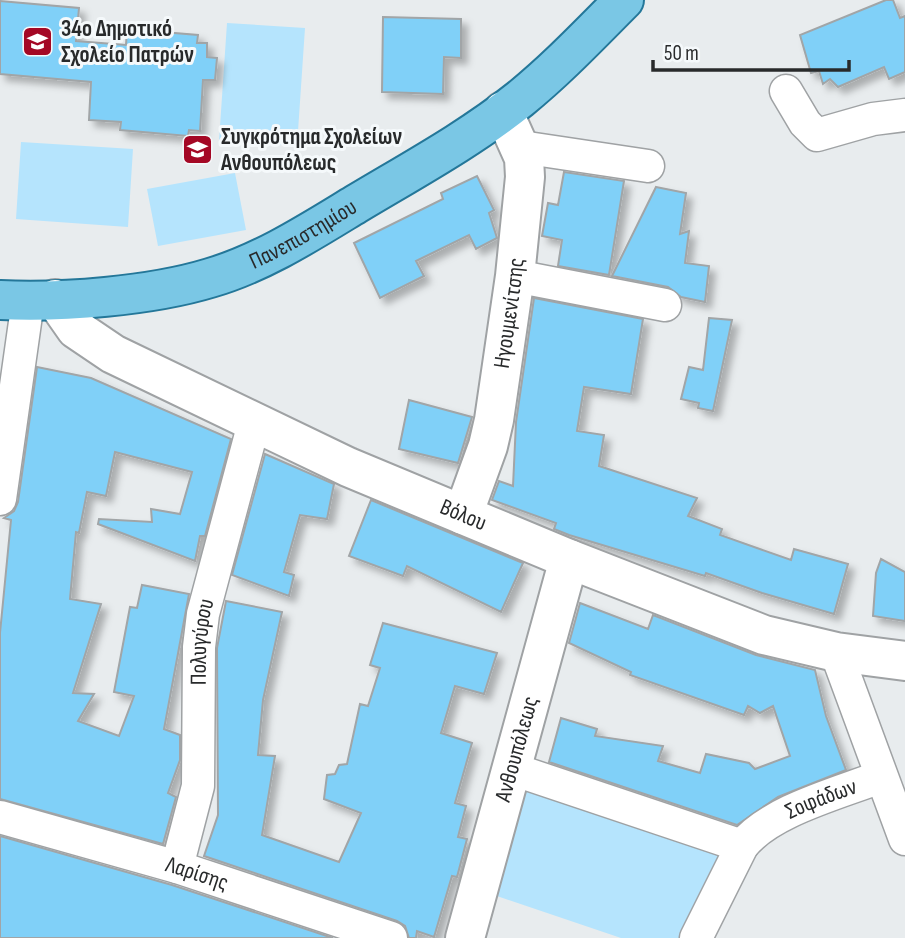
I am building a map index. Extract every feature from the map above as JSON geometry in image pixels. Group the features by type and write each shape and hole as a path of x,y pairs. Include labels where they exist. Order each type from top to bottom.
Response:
{"main road":[{"name":"Πανεπιστημίου","path":"27,300 175,286 222,274 300,237 503,111 562,62 624,0"}],"street":[{"path":"786,91 805,123 817,135 873,119 905,115"},
{"name":"Ηγουμενίτσης","path":"463,515 488,446 494,420 515,276 525,177 521,148 503,111"},
{"path":"521,148 648,166"},
{"path":"515,276 665,305"},
{"path":"0,499 27,300"},
{"name":"Βόλου","path":"27,300 146,371 348,467 569,559 764,635 836,652 905,661"},
{"name":"Πολυγύρου","path":"177,867 198,786 199,647 203,614 254,422"},
{"name":"Ανθουπόλεως","path":"465,938 569,559"},
{"name":"Σοφάδων","path":"696,938 742,846 760,829 792,812 880,778 836,652"},
{"path":"512,769 742,846"},
{"path":"880,778 905,839"},
{"name":"Λαρίσης","path":"0,817 177,867 391,938"}],"shaded area":[{"path":"227,23 305,28 297,146 219,141"},
{"path":"21,142 133,149 128,227 16,219"},
{"path":"235,173 246,230 158,246 147,189"},
{"path":"526,782 729,851 689,938 621,938 494,895"}],"building":[{"path":"886,0 893,0 900,18 905,16 905,72 889,79 884,67 838,87 830,79 823,84 819,71 811,73 800,35"},
{"path":"0,1 79,8 76,41 126,45 127,29 198,35 197,43 207,43 207,57 217,58 215,80 203,80 200,131 189,130 188,136 120,130 121,122 89,120 91,82 0,74"},
{"path":"383,17 461,19 461,58 444,57 443,94 382,92"},
{"path":"564,172 624,181 609,275 558,266 562,240 542,236 548,203 558,205"},
{"path":"477,176 494,210 489,213 497,238 476,249 469,235 416,261 424,276 380,298 354,243 443,199 441,193"},
{"path":"656,187 686,193 680,234 689,231 685,263 709,266 705,302 681,297 668,287 612,276"},
{"path":"534,298 643,319 631,394 584,387 577,431 604,435 599,466 697,498 688,516 722,529 720,535 791,560 794,549 848,564 834,614 706,573 705,576 569,535 554,529 556,523 492,500 499,481 513,486 516,422"},
{"path":"709,318 732,320 713,411 698,408 699,403 681,399 689,367 703,370"},
{"path":"37,367 91,378 231,439 205,536 200,536 195,561 98,524 99,519 152,522 151,509 180,514 192,472 115,452 106,496 87,492 79,533 76,532 70,599 101,604 73,693 94,694 78,721 119,736 134,696 114,692 130,607 137,608 142,585 189,594 164,729 180,735 180,760 168,793 176,797 163,844 0,799 0,633 11,520 4,518 14,511 18,502"},
{"path":"409,400 472,417 458,463 399,449"},
{"path":"265,454 334,484 327,519 300,515 284,572 294,575 289,596 232,575"},
{"path":"371,500 523,563 501,612 407,566 403,576 349,556"},
{"path":"881,559 905,572 905,621 873,616 876,573"},
{"path":"226,601 282,612 263,700 258,755 275,756 262,835 339,862 361,813 324,799 327,775 335,774 339,765 347,764 360,704 368,706 380,668 370,665 383,623 497,653 484,694 455,686 441,733 472,743 455,803 466,806 458,837 467,839 457,877 452,876 434,937 417,931 416,938 409,938 405,926 397,921 204,856 218,815 217,648"},
{"path":"580,603 648,629 653,615 756,655 815,670 826,716 846,770 778,797 737,825 549,762 561,718 597,729 595,736 663,746 658,761 700,773 706,754 749,763 755,769 790,756 773,706 760,713 748,706 744,715 630,675 631,672 569,643"},
{"path":"0,836 172,885 333,938 0,938"}],"place":[{"name":"34ο Δημοτικό Σχολείο Πατρών","path":"38,42"},
{"name":"Συγκρότημα Σχολείων Ανθουπόλεως","path":"198,150"}]}
